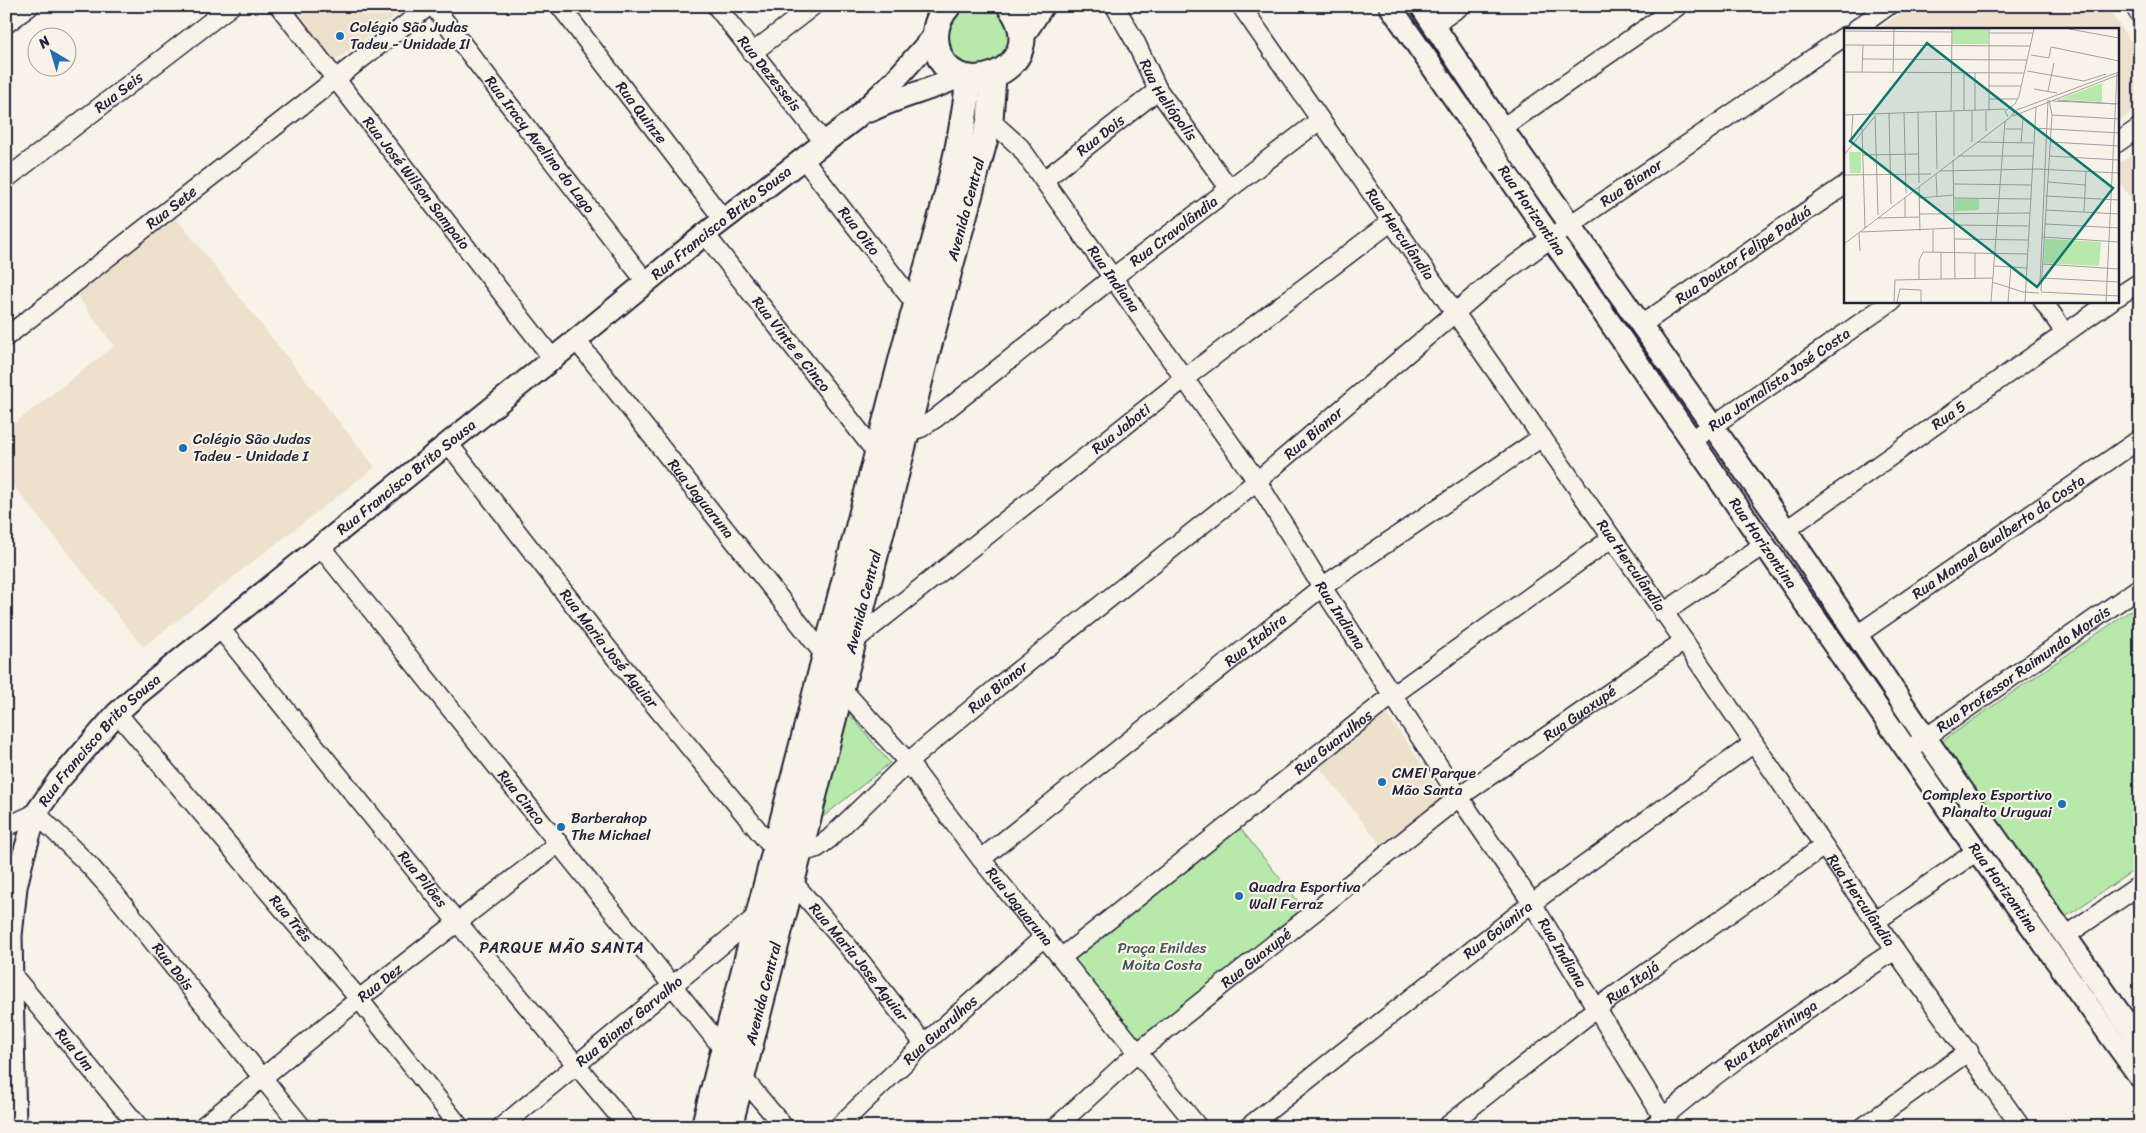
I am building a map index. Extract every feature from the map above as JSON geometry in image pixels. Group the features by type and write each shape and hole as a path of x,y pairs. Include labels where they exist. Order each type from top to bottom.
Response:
{"main road":[{"path":"948,6 938,20 935,35 936,48 942,60 951,69 965,77 994,76 1013,62 1022,38 1021,26 1010,6"},
{"name":"Avenida Central","path":"729,1127 792,880 788,852 826,657 878,455 917,346 990,120 994,76"},
{"name":"Avenida Central","path":"704,1127 758,915 788,852 842,689 908,432 917,346 916,305 938,231 963,128 965,77"}],"street":[{"path":"6,24 30,6"},
{"name":"Rua Seis","path":"6,179 231,6"},
{"name":"Rua José Wilson Sampaio","path":"279,6 553,359"},
{"name":"Rua Sete","path":"6,337 429,6"},
{"name":"Rua Iracy Avelino do Lago","path":"433,6 646,282"},
{"name":"Rua Quinze","path":"560,6 723,219"},
{"name":"Rua Dezesseis","path":"716,6 823,141"},
{"path":"752,53 813,6"},
{"path":"1022,38 1044,6"},
{"name":"Rua Horizontina","path":"1390,6 1977,851 2140,1077"},
{"name":"Rua Horizontina","path":"1421,6 1502,128 1786,530 1925,737 2139,1039"},
{"path":"1434,25 1461,6"},
{"path":"1502,128 1678,6"},
{"path":"1857,28 1888,6"},
{"path":"2134,6 2140,15"},
{"name":"Rua Heliópolis","path":"1116,8 1136,43 1158,90 1229,188"},
{"name":"Rua Herculândia","path":"1246,8 1320,120 1684,641 1895,950 1969,1051 2021,1127"},
{"path":"855,119 895,80 935,35"},
{"name":"Rua Bianor","path":"788,852 817,848 829,839 908,762 1000,685 1257,481 1455,311 1570,225 1844,37"},
{"path":"855,119 887,102 942,86 965,77"},
{"name":"Rua Dois","path":"1044,180 1158,90"},
{"name":"Rua Francisco Brito Sousa","path":"6,827 36,813 58,780 117,713 219,627 553,359 723,219 823,141 855,119"},
{"name":"Rua Indiana","path":"990,120 1011,136 1044,180 1257,481 1322,587 1459,797 1532,903 1598,1008 1661,1124"},
{"name":"Rua Cravolândia","path":"908,432 921,428 936,418 1112,278 1320,120"},
{"path":"2118,142 2140,127"},
{"name":"Rua Oito","path":"803,158 916,305"},
{"name":"Rua Doutor Felipe Paduá","path":"1642,325 1844,186"},
{"name":"Rua Jaboti","path":"854,640 1185,378 1392,221"},
{"name":"Rua Vinte e Cinco","path":"705,234 878,455"},
{"path":"2118,296 2140,282"},
{"name":"Rua Jornalista José Costa","path":"1692,440 1891,302"},
{"path":"2044,302 2065,333"},
{"name":"Rua 5","path":"1786,530 2110,302"},
{"name":"Rua Jaguaruna","path":"576,340 826,657"},
{"name":"Rua Itabira","path":"981,859 1322,587 1542,437"},
{"name":"Rua Manoel Gualberto da Costa","path":"1857,635 2140,439"},
{"name":"Rua Maria José Aguiar","path":"448,443 608,650 788,852"},
{"name":"Rua Guarulhos","path":"1062,957 1393,694 1612,538"},
{"path":"1663,613 1765,544"},
{"name":"Rua Cinco","path":"320,546 560,843 724,1050"},
{"name":"Rua Professor Raimundo Morais","path":"1908,750 2140,587"},
{"name":"Rua Pilões","path":"219,627 458,923 628,1127"},
{"name":"Rua Guaxupé","path":"1056,1127 1138,1052 1459,797 1684,641"},
{"name":"Rua Jaguaruna","path":"842,689 908,762 981,859 1198,1127"},
{"name":"Rua Três","path":"117,713 359,999 460,1127"},
{"name":"Rua Goianira","path":"1248,1127 1532,903 1754,744"},
{"path":"15,1127 10,936 16,887 36,813"},
{"name":"Rua Dois","path":"36,813 89,865 114,893 302,1127"},
{"name":"Rua Dez","path":"202,1127 359,999 560,843"},
{"name":"Rua Itajá","path":"1446,1127 1598,1008 1824,846"},
{"path":"1876,922 1977,851"},
{"name":"Rua Maria Jose Aguiar","path":"792,880 861,962 924,1044"},
{"path":"2065,936 2140,885"},
{"name":"Rua Bianor Garvalho","path":"501,1127 758,915"},
{"name":"Rua Guarulhos","path":"838,1127 924,1044 1045,936"},
{"name":"Rua Itapetininga","path":"1661,1124 1777,1029 1895,950"},
{"name":"Rua Um","path":"10,972 139,1127"},
{"path":"1863,1127 1969,1051"},
{"path":"742,1077 784,1127"}],"shaded area":[{"name":"Colégio São Judas Tadeu - Unidade II","path":"289,6 401,6 403,10 333,63"},
{"path":"1910,6 2106,6 2140,55 2140,107 2118,122 2118,28 1879,28"},
{"path":"2140,149 2140,211 2118,180 2118,164"},
{"name":"Colégio São Judas Tadeu - Unidade I","path":"172,213 375,467 143,647 6,476 6,430 114,346 72,289"},
{"name":"CMEI Parque Mão Santa","path":"1385,711 1444,796 1381,845 1319,767"}],"green space":[{"path":"962,6 990,6 996,8 1004,16 1013,36 1003,60 970,68 954,59 945,35 955,11"},
{"name":"Complexo Esportivo Planalto Uruguai","path":"2140,604 2140,866 2064,918 1941,742"},
{"path":"844,707 890,763 813,825"},
{"name":"Praça Enildes Moita Costa","path":"1240,828 1305,910 1138,1043 1073,961"}],"place":[{"name":"Colégio São Judas Tadeu - Unidade II","path":"340,36"},
{"name":"Colégio São Judas Tadeu - Unidade I","path":"183,448"},
{"name":"CMEI Parque Mão Santa","path":"1382,782"},
{"name":"Complexo Esportivo Planalto Uruguai","path":"2062,804"},
{"name":"Barberahop The Michael","path":"561,827"},
{"name":"Quadra Esportiva Wall Ferraz","path":"1239,896"}],"district":[{"name":"PARQUE MÃO SANTA","path":"562,947"}]}
